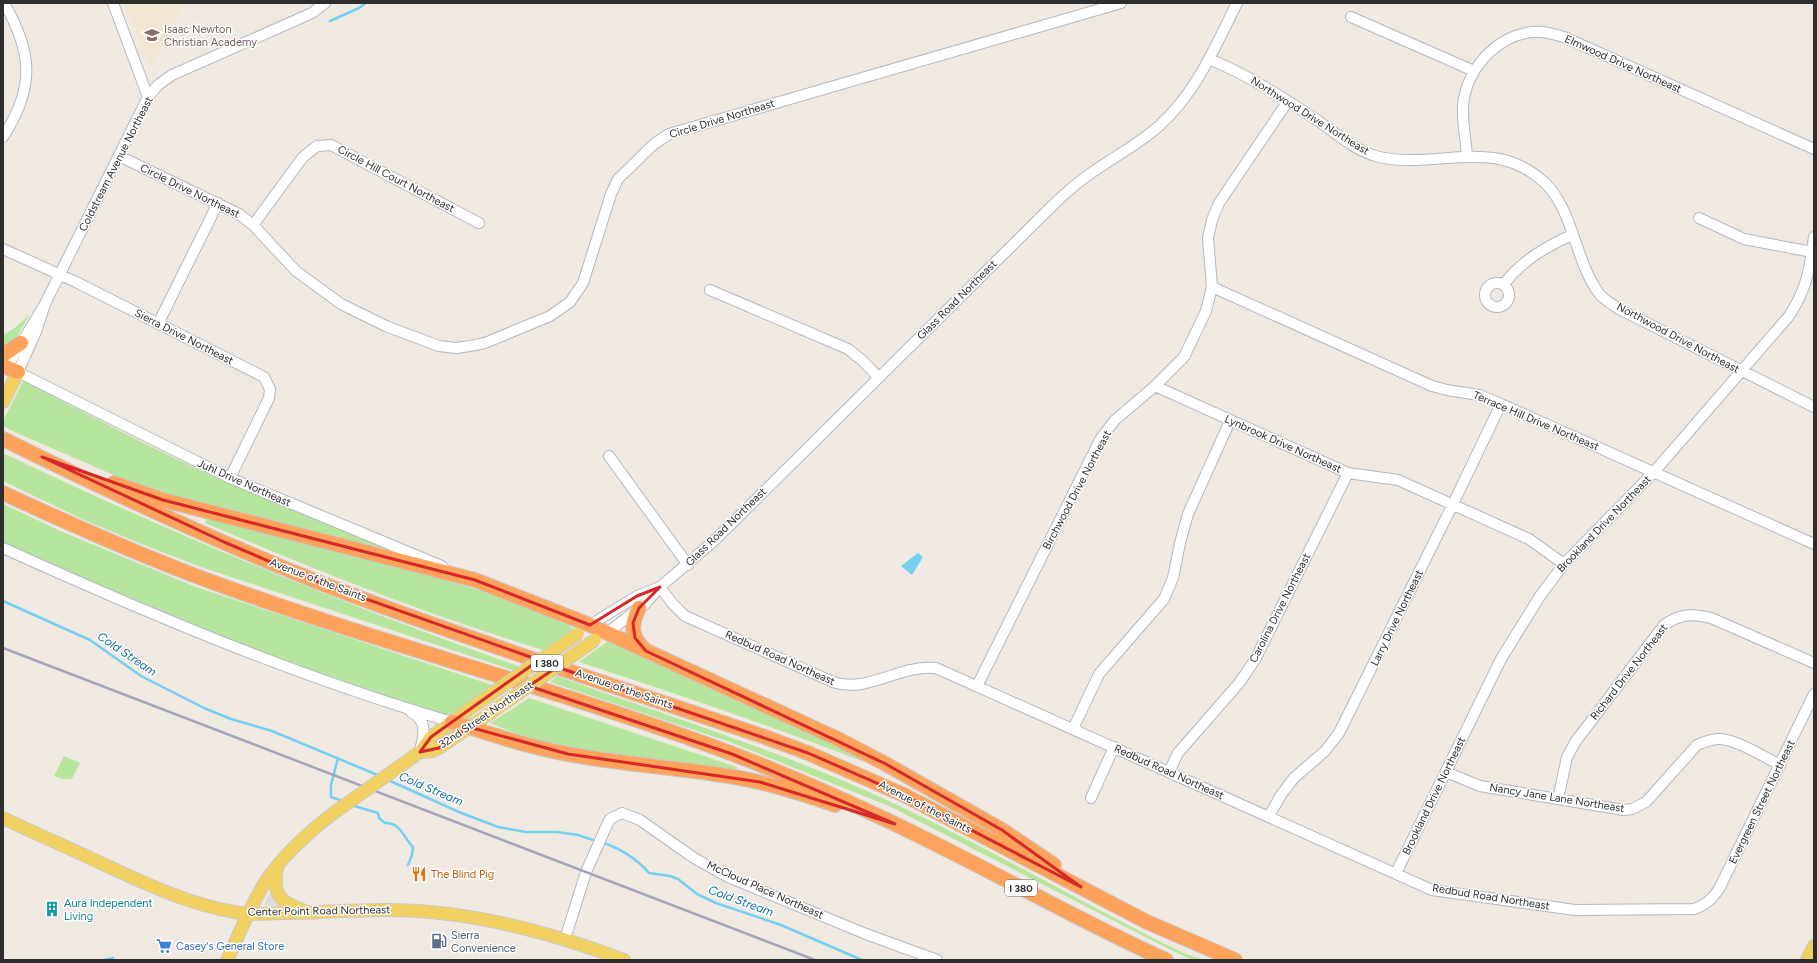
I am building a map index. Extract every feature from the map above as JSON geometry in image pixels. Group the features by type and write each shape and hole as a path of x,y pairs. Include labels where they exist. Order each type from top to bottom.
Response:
{"highway":[{"path":"7,367 21,343"},
{"name":"Avenue of the Saints","path":"7,441 224,542 318,582 808,753 904,796 1147,922 1235,960"},
{"path":"42,457 163,500 475,580 590,625 601,636 646,650 795,718 884,762 1002,830 1049,861 1081,887"},
{"name":"I 380","path":"3,493 111,542 213,582 732,754 816,788 895,824 1166,960"},
{"path":"639,608 633,623 633,633 638,644 646,650"},
{"path":"452,722 520,744 568,754 722,775 760,782 895,824"},
{"path":"1147,951 1159,960"}],"main road":[{"name":"Coldstream Avenue Northeast","path":"3,402 7,367"},
{"name":"32nd Street Northeast","path":"227,960 261,890 277,866 308,833 420,752 427,741 468,710 590,625"},
{"name":"32nd Street Northeast","path":"420,752 432,751 439,748 601,636"},
{"name":"Center Point Road Northeast","path":"3,818 155,888 198,904 249,913 312,913 382,910 440,913 513,926 565,939 624,960"},
{"path":"277,866 275,887 279,897 286,903 312,913"},
{"path":"1807,960 1814,946"}],"street":[{"path":"3,137 16,117 25,94 27,67 13,18 4,3"},
{"path":"113,3 148,97"},
{"name":"Coldstream Avenue Northeast","path":"21,343 45,304 60,275 148,97 158,85 172,75 312,13 325,3"},
{"name":"Circle Drive Northeast","path":"119,156 239,214 253,225 296,271 341,304 360,314 439,346 456,348 485,343 550,316 570,302 578,294 583,283 611,194 618,179 654,144 668,134 1121,3"},
{"name":"Glass Road Northeast","path":"660,587 688,565 1074,186 1158,127 1190,91 1209,59 1236,3"},
{"path":"1351,17 1474,71"},
{"name":"Elmwood Drive Northeast","path":"1468,157 1463,106 1466,88 1474,71 1488,54 1503,41 1523,34 1543,32 1564,37 1814,149"},
{"name":"Northwood Drive Northeast","path":"1209,59 1236,70 1288,101 1358,148 1377,157 1396,160 1413,160 1486,156 1499,158 1527,170 1545,184 1554,196 1588,274 1598,293 1619,309 1814,407"},
{"name":"Birchwood Drive Northeast","path":"977,686 1101,438 1115,420 1155,386 1184,357 1206,311 1212,287 1208,238 1214,214 1219,203 1288,101"},
{"name":"Circle Hill Court Northeast","path":"253,225 303,157 316,146 331,146 344,151 479,223"},
{"path":"158,324 218,203"},
{"path":"1699,218 1744,239 1812,252"},
{"path":"1504,284 1531,256 1551,244 1572,235"},
{"name":"Brookland Drive Northeast","path":"1396,873 1509,645 1528,613 1564,564 1654,472 1789,316 1800,299 1806,283 1814,237"},
{"name":"Sierra Drive Northeast","path":"3,249 60,275 264,377 270,389 269,398 230,478"},
{"name":"Terrace Hill Drive Northeast","path":"1212,287 1432,386 1479,395 1501,404 1814,544"},
{"path":"710,290 848,349 863,361 878,377"},
{"name":"Coldstream Avenue Northeast","path":"7,367 37,329 45,304"},
{"name":"Juhl Drive Northeast","path":"7,367 230,478 475,580"},
{"name":"Lynbrook Drive Northeast","path":"1155,386 1348,473 1398,480 1529,539 1564,564"},
{"name":"Larry Drive Northeast","path":"1270,816 1281,794 1294,778 1325,751 1339,733 1501,404"},
{"path":"1073,729 1098,674 1164,599 1173,578 1188,514 1230,421"},
{"path":"609,456 688,565"},
{"name":"Carolina Drive Northeast","path":"1169,772 1178,752 1240,682 1256,658 1348,473"},
{"path":"3,548 207,636 316,678 452,722"},
{"name":"Redbud Road Northeast","path":"660,587 672,603 685,616 842,686 864,684 923,666 942,670 1432,890 1575,910 1694,909 1703,906"},
{"name":"32nd Street Northeast","path":"601,636 639,608 660,587"},
{"name":"32nd Street Northeast","path":"590,625 637,596 660,587"},
{"name":"Richard Drive Northeast","path":"1558,799 1565,764 1576,741 1664,625 1674,619 1686,614 1697,614 1711,618 1814,663"},
{"name":"Evergreen Street Northeast","path":"1703,906 1713,898 1719,889 1814,694"},
{"path":"402,707 419,717 423,722 424,730 420,752"},
{"name":"Nancy Jane Lane Northeast","path":"1446,772 1480,786 1624,810 1632,809 1646,802 1697,745 1708,740 1719,739 1730,741 1780,765"},
{"path":"1091,798 1114,748"},
{"name":"McCloud Place Northeast","path":"565,939 594,853 610,819 618,814 630,815 640,820 694,858 728,876 866,934 937,960"}],"highlighted area":[{"path":"42,457 163,500 475,580 590,625 637,596 660,587 639,608 633,623 635,638 646,651 884,763 1002,830 1081,887 904,795 808,753 557,667 529,686 732,754 895,824 760,782 568,754 469,727 439,748 420,752 431,737 539,660 318,582 224,542"}],"shaded area":[{"name":"Isaac Newton Christian Academy","path":"124,3 183,3 151,67"},
{"path":"271,890 283,906 264,905"}],"green space":[{"path":"30,314 15,340 3,351 3,335 16,327"},
{"path":"23,381 193,467 271,501 353,533 413,560 213,509 132,483 17,433 3,426 3,421"},
{"path":"3,453 130,512 259,567 389,619 521,667 515,671 198,566 139,543 82,519 3,481"},
{"path":"3,504 65,533 196,587 495,686 448,718 256,650 3,543"},
{"path":"207,518 451,581 553,616 572,628 572,632 543,650 457,622 330,575 205,523"},
{"path":"611,639 873,763 872,765 726,711 579,662"},
{"path":"557,676 811,767 885,799 963,837 1153,938 1188,955 1206,960 1193,960 1169,949 891,807 730,742 550,682"},
{"path":"529,698 737,767 736,772 543,744 490,723"},
{"path":"64,756 80,763 72,779 62,779 54,776"}],"water":[{"path":"918,553 923,557 912,575 901,566"}],"waterway":[{"path":"330,21 359,8 366,3"},
{"name":"Cold Stream","path":"3,601 90,640 141,676 204,708 231,719 272,731 380,776"},
{"path":"338,758 331,785 331,797 343,801"},
{"name":"Cold Stream","path":"388,780 459,812 498,827 526,832 557,832 578,835 596,841"},
{"path":"351,805 378,813 379,818 385,823 390,823 401,831 413,847 408,865"},
{"name":"Cold Stream","path":"601,842 627,854 649,873 670,876 678,879 697,894 716,903 781,925 862,960"},
{"path":"104,960 113,958"}],"railway":[{"path":"3,648 815,960"}],"place":[{"name":"Isaac Newton Christian Academy","path":"152,35"},
{"name":"The Blind Pig","path":"419,874"},
{"name":"Aura Independent Living","path":"52,909"},
{"name":"Sierra Convenience","path":"439,941"},
{"name":"Casey's General Store","path":"164,946"}]}
